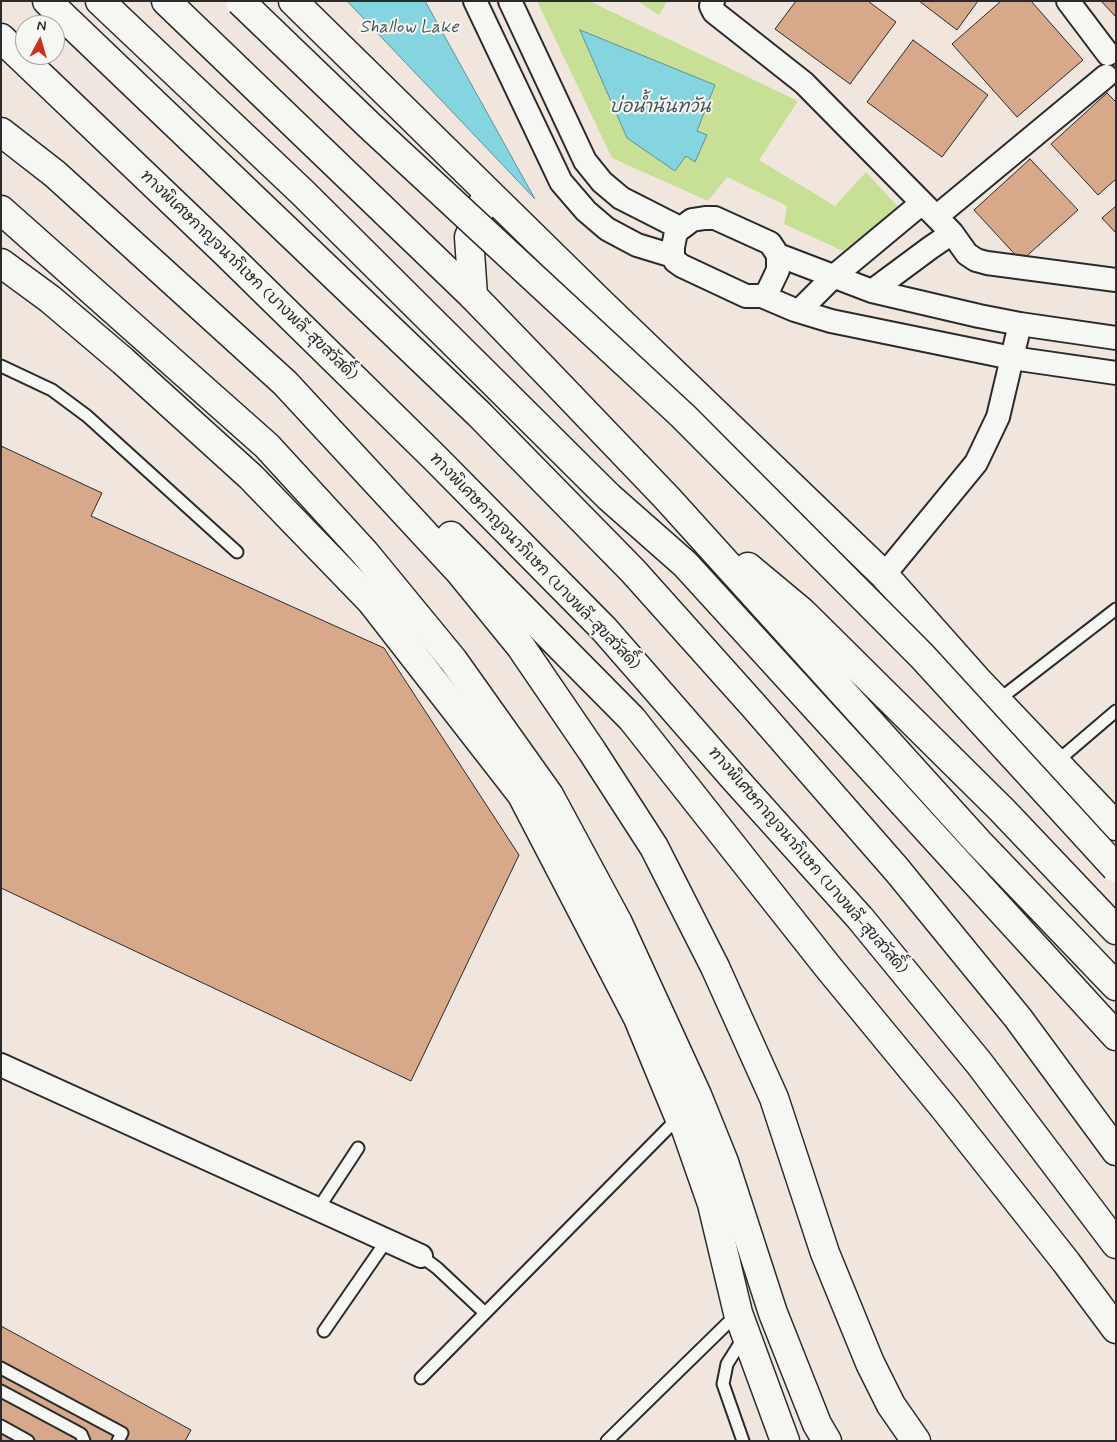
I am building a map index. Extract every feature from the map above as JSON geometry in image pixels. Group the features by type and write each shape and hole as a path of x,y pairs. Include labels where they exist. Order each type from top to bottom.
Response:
{"main road":[{"path":"47,1 480,414 632,572 753,705 897,870 1018,1018 1116,1151"},
{"path":"100,1 302,192 609,498 685,564 1116,1036"},
{"path":"166,1 473,296 667,498 978,842 1116,986"},
{"path":"240,1 370,126 683,416 922,656 1116,868"},
{"path":"293,1 602,304 884,574 997,701 1116,826"},
{"name":"ทางพิเศษกาญจนาภิเษก (บางพลี-สุขสวัสดิ์)","path":"1,38 225,252 435,458 604,629 860,918 978,1064 1116,1244"},
{"path":"1,132 55,174 400,486 632,719 828,967 957,1124 1066,1262 1116,1329"},
{"path":"473,296 469,237 487,192"},
{"path":"1,210 267,446 365,552 453,660 549,795 618,923 697,1095 724,1162 773,1313 817,1424 827,1441"},
{"path":"1,263 50,299 123,361 251,477 371,601 522,795 638,1018 679,1117 684,1124 712,1204 742,1323 785,1441"},
{"path":"285,383 459,571 521,647 654,847 715,967 774,1098 825,1253 870,1364 891,1405 916,1441"},
{"path":"667,498 802,612 1002,810 1116,930"}],"street":[{"path":"475,1 561,182 586,211 607,229 637,245 673,256"},
{"path":"510,1 585,161 602,182 621,198 680,228"},
{"path":"713,1 711,6 714,12 804,83 952,233 967,254 976,260 987,263 1116,280"},
{"path":"799,311 833,276 1111,81 1104,65 1112,51 1068,1"},
{"path":"762,296 768,291 778,270 778,255 770,243 715,218 692,220 676,232 673,256 675,261 746,296 762,296 831,321 1012,358 1116,373"},
{"path":"872,291 952,233"},
{"path":"778,255 872,291 1020,324 1116,338"},
{"path":"884,574 976,463 998,417 1020,324"},
{"path":"1,1065 421,1256"}],"lane":[{"path":"1,366 52,390 86,416 237,552"},
{"path":"997,701 1116,609"},
{"path":"1055,763 1116,710"},
{"path":"421,1378 679,1117"},
{"path":"318,1209 358,1148"},
{"path":"324,1331 387,1240"},
{"path":"421,1256 437,1268 485,1313"},
{"path":"607,1441 742,1323"},
{"path":"742,1323 727,1364 723,1384 743,1441"},
{"path":"1,1368 122,1433 118,1441"},
{"path":"1,1391 81,1434 84,1441"},
{"path":"1,1426 28,1441"}],"green space":[{"path":"537,1 589,1 798,101 759,160 835,206 866,172 901,210 843,251 784,224 787,206 727,177 708,201 612,158"},
{"path":"637,1 667,1 659,15"}],"water":[{"name":"Shallow Lake","path":"347,1 425,1 535,199"},
{"name":"บ่อน้ำนันทวัน","path":"580,30 715,85 697,131 707,135 695,162 686,156 675,171 627,138"}],"building":[{"path":"796,1 868,1 896,22 850,84 775,29"},
{"path":"919,1 978,1 957,30"},
{"path":"1001,1 1031,1 1083,60 1017,117 952,44"},
{"path":"1101,1 1116,1 1116,17"},
{"path":"913,40 988,95 942,157 867,102"},
{"path":"1107,93 1116,102 1116,179 1098,195 1051,144"},
{"path":"1030,159 1078,210 1021,261 974,210"},
{"path":"1116,206 1116,233 1102,218"},
{"path":"1,446 102,493 91,516 384,648 519,855 411,1081 1,888"},
{"path":"1,1326 191,1430 185,1441 1,1441"}]}
